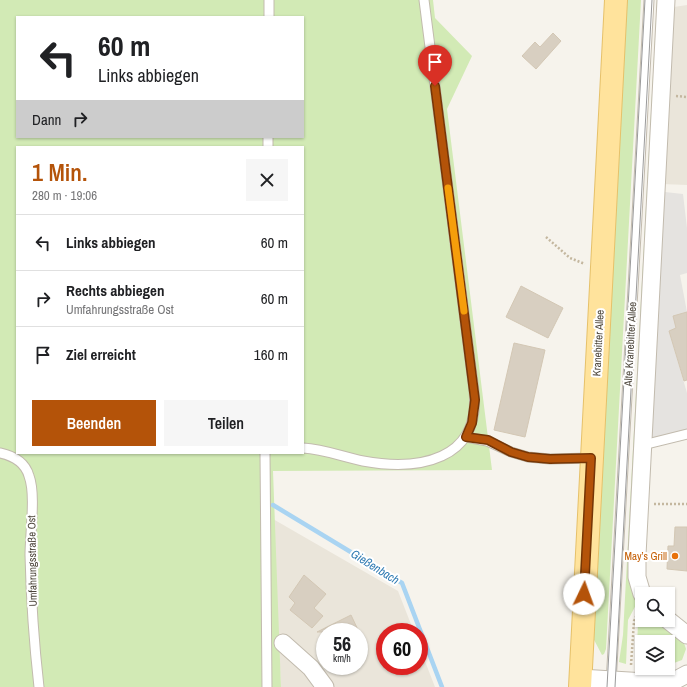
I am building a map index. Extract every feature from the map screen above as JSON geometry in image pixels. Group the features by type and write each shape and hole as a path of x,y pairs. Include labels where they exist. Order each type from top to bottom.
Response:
{"main road":[{"name":"Kranebitter Allee","path":"580,682 616,0"}],"street":[{"path":"639,587 636,568 666,0"},
{"path":"675,626 687,635"},
{"path":"283,644 312,668 325,687"},
{"path":"580,682 611,683 630,681 662,683 684,679"}],"lane":[{"path":"269,0 269,16"},
{"path":"304,448 321,450 363,461 410,463 432,460 448,454 460,445 466,437 472,423 475,400 424,0"},
{"name":"Alte Kranebitter Allee","path":"611,683 649,0"},
{"path":"643,445 687,434"},
{"path":"466,437 488,440 511,452 528,457 550,459 591,458"},
{"name":"Umfahrungsstraße Ost","path":"0,452 10,455 24,465 32,486 30,527 31,585 38,687"},
{"path":"265,454 266,687"}],"path":[{"path":"546,237 570,258 581,263 601,266"},
{"path":"640,504 687,504"},
{"path":"630,681 635,619"}],"shaded area":[{"path":"687,5 687,185 662,184 674,7"},
{"path":"656,191 683,194 687,228 687,273 680,275 687,312 676,328 669,331 687,393 687,434 643,445"},
{"path":"273,519 398,591 410,623 376,623 376,675 428,675 428,669 435,687 281,687"}],"green space":[{"path":"0,0 433,0 435,18 472,56 447,109 492,470 273,471 281,687 0,687"},
{"path":"624,0 641,0 606,649 602,655 592,636"},
{"path":"657,0 662,0 631,578 635,607 628,620 626,664 619,662 623,635"},
{"path":"638,627 667,627 683,640 686,649 682,660 675,663 675,635 637,635"}],"building":[{"path":"553,33 561,41 536,69 522,56 535,42 540,47"},
{"path":"521,286 563,308 548,338 506,317"},
{"path":"687,312 687,380 684,381 669,331 676,328 673,316"},
{"path":"514,343 545,350 525,437 494,430"},
{"path":"675,527 687,527 687,571 667,569 668,546 674,546"},
{"path":"304,575 326,594 314,608 323,616 312,628 290,610 295,603 289,597"},
{"path":"351,615 355,623 335,623"}],"waterway":[{"name":"Gießenbach","path":"273,505 402,583 442,687"}],"tram line":[{"path":"607,687 645,0"},
{"path":"615,687 652,0"}],"slow traffic":[{"path":"448,188 464,311"}],"place":[{"name":"May’s Grill","path":"675,556"}],"route":[{"path":"435,86 475,400 472,423 466,437 488,440 511,452 528,457 542,459 591,458 584,594"}]}
